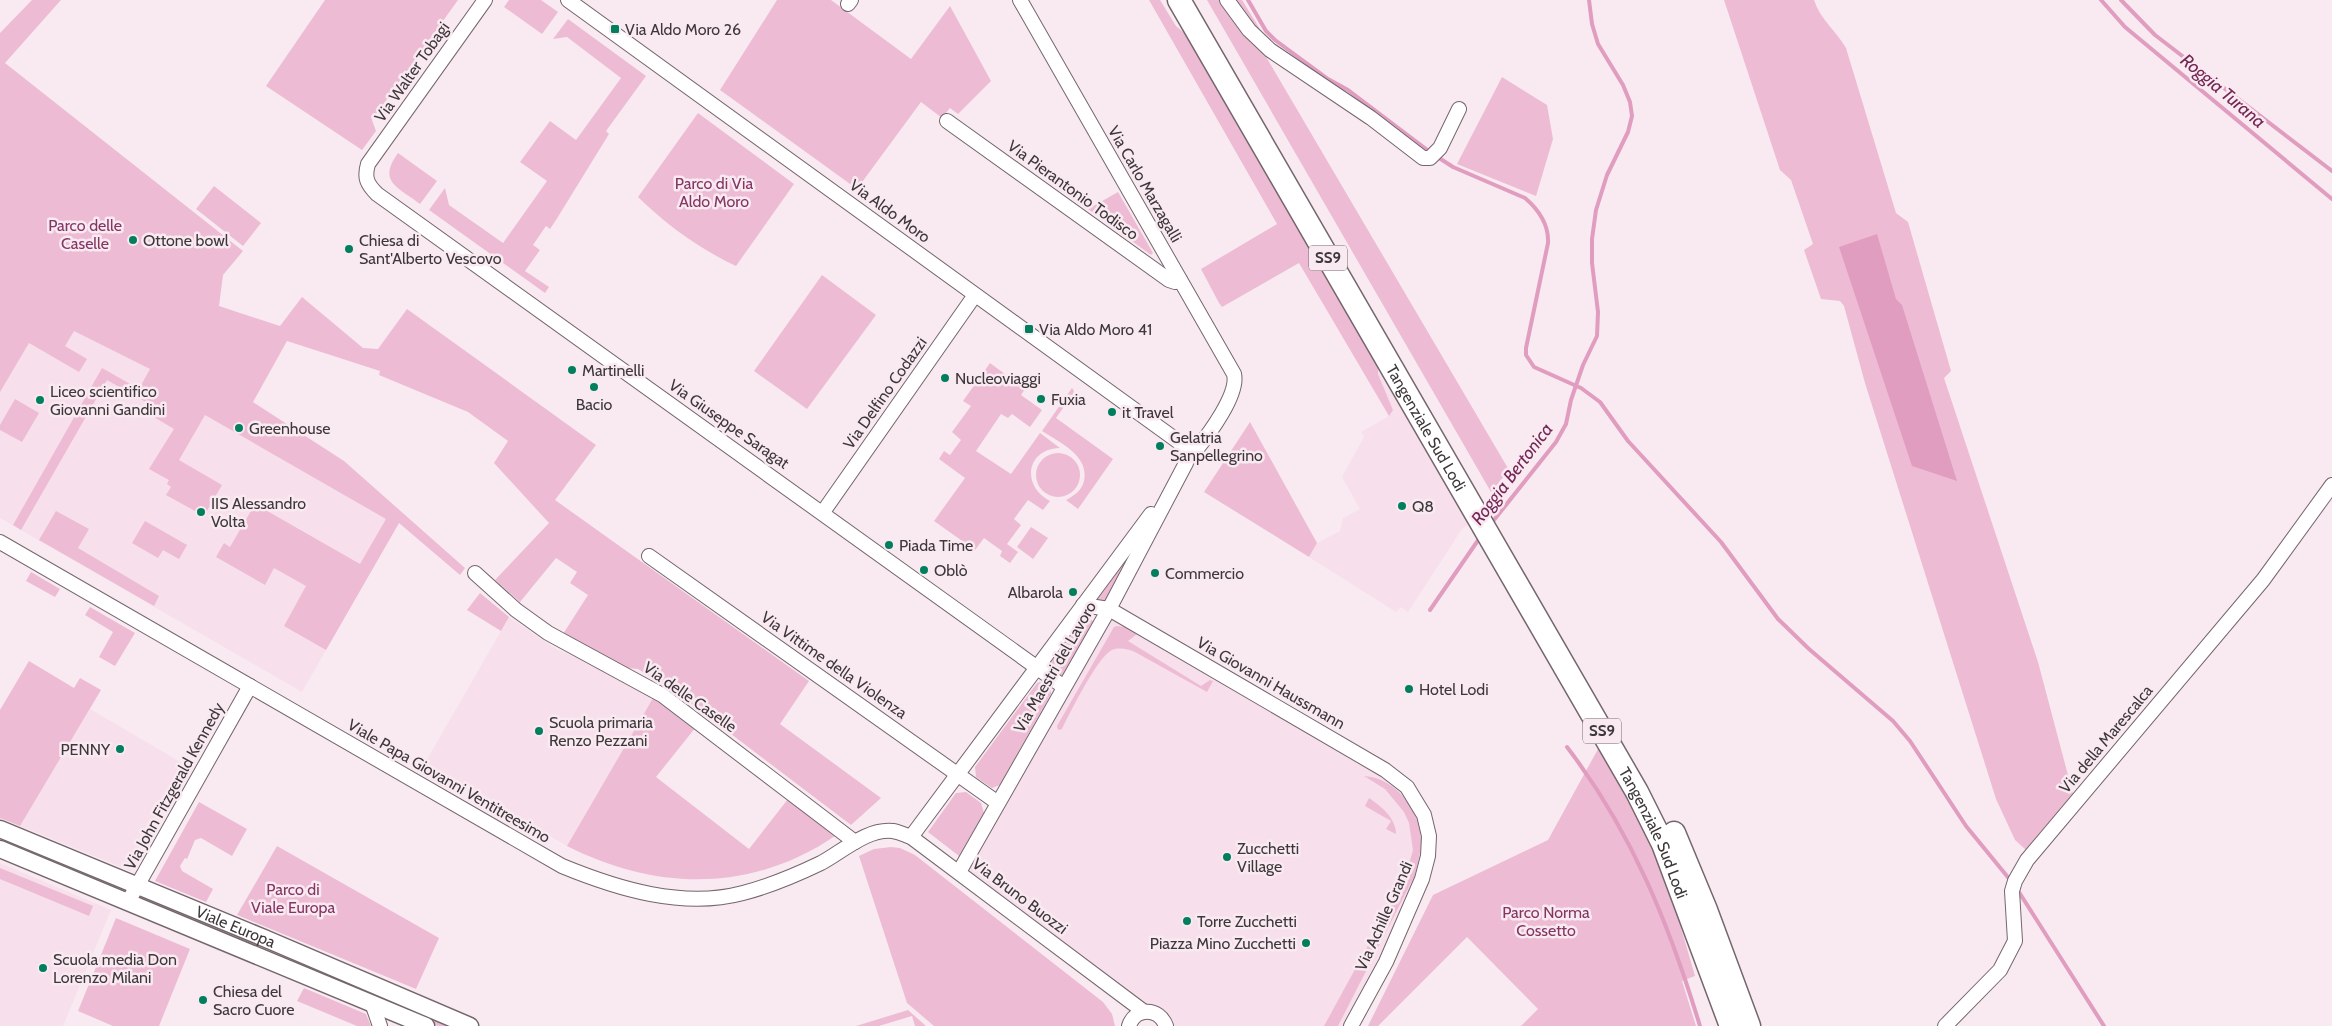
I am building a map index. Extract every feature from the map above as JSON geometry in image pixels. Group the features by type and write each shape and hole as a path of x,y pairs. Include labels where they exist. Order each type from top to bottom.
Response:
{"highway":[{"path":"1166,0 1181,21 1197,32"},
{"name":"Tangenziale Sud Lodi","path":"1179,0 1482,509"},
{"name":"Tangenziale Sud Lodi","path":"1197,0 1500,541 1627,774 1663,844 1732,1026"},
{"name":"Tangenziale Sud Lodi","path":"1500,541 1636,761 1668,820 1697,885 1748,1026"},
{"path":"1729,972 1758,1026"},
{"path":"1721,1026 1722,998"}],"street":[{"name":"Via Walter Tobagi","path":"368,164 485,0"},
{"name":"Via Aldo Moro","path":"568,0 1179,442 1188,454"},
{"name":"Via Carlo Marzagalli","path":"1020,0 1234,374 1235,387"},
{"path":"1226,0 1254,35 1270,50 1371,118 1423,158 1433,156 1459,109"},
{"name":"Via Pierantonio Todisco","path":"947,120 1169,280 1175,282 1180,280"},
{"name":"Via Giuseppe Saragat","path":"368,164 365,175 368,185 377,194 823,512 1036,668 1064,686"},
{"name":"Via Delfino Codazzi","path":"823,512 975,294"},
{"name":"Via Maestri del Lavoro","path":"959,872 1109,609 1186,463 1188,454 1199,447 1235,387"},
{"name":"Via Maestri del Lavoro","path":"911,837 1178,477"},
{"name":"Via della Marescalca","path":"1945,1026 2000,970 2016,941 2014,886 2027,860 2263,580 2332,485"},
{"name":"Viale Papa Giovanni Ventitreesimo","path":"0,542 562,866 626,889 667,896 702,898 741,894 774,883 809,868 871,835 892,831 911,837"},
{"name":"Via Vittime della Violenza","path":"649,556 998,803"},
{"name":"Via delle Caselle","path":"475,573 516,610 537,625 662,695 855,842"},
{"name":"Via Giovanni Haussmann","path":"1084,605 1109,609 1385,770 1407,787 1424,815"},
{"name":"Via John Fitzgerald Kennedy","path":"128,902 250,686"},
{"name":"Via Achille Grandi","path":"1350,1026 1386,962 1422,879 1428,856 1429,836 1424,815"},
{"name":"Viale Europa","path":"0,830 470,1026"},
{"name":"Via Bruno Buozzi","path":"911,837 1143,1011 1154,1012 1167,1025"},
{"name":"Viale Europa","path":"0,849 426,1026"},
{"name":"Via Bruno Buozzi","path":"1107,984 1118,997 1129,1025"},
{"path":"372,1003 380,1026"},
{"path":"1129,1025 1133,1017 1143,1011"}],"shaded area":[{"path":"1877,234 1896,299 1902,305 1957,481 1912,466 1839,247"},
{"name":"IIS Alessandro Volta","path":"0,294 282,434 374,502 399,523 302,692 0,518"},
{"path":"1378,360 1471,522 1462,529 1408,612 1401,607 1396,612 1309,557 1317,543 1340,531 1343,518 1360,509 1342,477 1364,437 1361,432 1389,416 1393,410 1378,374"},
{"path":"1109,611 1406,788 1427,836 1421,878 1348,1026 1174,1026 1144,1009 962,872"},
{"name":"Scuola primaria Renzo Pezzani","path":"509,617 556,649 600,666 653,698 567,846 425,763"},
{"path":"90,709 189,767 131,871 20,826"},
{"name":"Scuola media Don Lorenzo Milani","path":"0,863 111,910 63,1026 0,1026"}],"green space":[{"name":"Parco delle Caselle","path":"32,0 61,0 5,63 243,251 223,275 219,306 280,326 302,297 363,348 378,349 407,309 596,445 555,500 809,681 780,724 881,798 851,825 677,693 638,669 628,668 563,634 588,595 570,583 577,572 556,558 520,602 495,580 549,523 494,463 508,441 468,412 379,375 380,371 287,341 253,402 344,461 465,568 460,575 399,523 326,650 284,626 306,586 274,568 265,585 216,557 224,543 230,547 255,504 360,564 386,519 205,415 179,460 222,485 204,516 166,495 171,487 167,484 169,480 149,469 174,429 154,417 158,409 107,380 21,530 13,525 102,368 139,389 150,369 74,331 65,346 87,359 79,372 29,343 0,392 0,33"},
{"path":"325,0 458,0 372,120 376,131 362,150 266,86"},
{"path":"509,0 541,0 558,12 542,34 504,7"},
{"path":"777,0 831,0 911,59 950,6 991,81 958,114 950,108 942,118 921,102 857,189 720,90"},
{"path":"1149,0 1160,0 1176,26 1194,41 1378,360 1378,374 1393,410 1389,416 1299,263 1222,307 1219,303 1201,269 1277,224"},
{"path":"1207,0 1242,0 1266,39 1267,52 1265,55 1509,470 1491,492"},
{"path":"1724,0 1814,0 1824,19 1846,48 1896,213 1908,222 1951,371 1944,378 2038,662 2073,794 2026,850 2015,840 1996,799 1865,383 1844,306 1840,301 1821,299 1804,250 1813,244 1791,180 1780,170"},
{"path":"568,19 646,76 606,131 609,134 550,229 546,226 533,245 540,250 525,271 549,287 545,293 429,210 445,188 449,205 503,243 547,181 520,162 550,121 576,140 621,78 567,37 553,39"},
{"path":"1502,77 1547,105 1553,139 1536,196 1457,164"},
{"name":"Parco di Via Aldo Moro","path":"698,113 794,184 736,266 684,236 638,197"},
{"path":"398,153 437,181 420,204 398,188 390,177 389,171"},
{"path":"214,186 261,223 243,246 196,209"},
{"path":"1118,192 1153,253 1151,255 1088,209"},
{"path":"822,275 876,315 807,409 754,371"},
{"path":"990,363 1025,389 1021,395 1042,410 1030,427 1012,414 1008,418 1001,414 976,451 1011,474 1040,433 1060,448 1049,450 1034,461 1031,469 1031,478 1035,487 1050,501 1043,510 1028,500 1014,519 1021,525 1007,544 1018,552 1010,563 1000,556 1002,551 984,538 975,550 934,521 965,478 939,459 944,451 950,455 961,440 952,432 971,406 963,401"},
{"path":"1072,388 1073,394 1056,418 1113,459 1078,509 1066,500 1072,497 1083,484 1085,472 1082,464 1072,451 1042,431"},
{"path":"15,399 39,413 22,442 0,430 0,425"},
{"path":"1250,422 1317,543 1309,557 1204,492"},
{"path":"1058,453 1070,457 1076,463 1080,475 1076,487 1070,493 1058,497 1046,493 1040,487 1036,475 1040,463 1046,457"},
{"path":"56,511 89,529 78,548 159,596 154,606 39,540"},
{"path":"145,521 187,545 179,559 163,550 158,558 132,543"},
{"path":"1031,527 1048,538 1033,559 1017,547"},
{"path":"1132,548 1134,548 1104,604 1093,603"},
{"path":"31,572 60,589 55,597 26,581"},
{"path":"480,593 509,617 501,631 467,610"},
{"path":"90,607 135,633 115,666 99,657 113,632 85,615"},
{"path":"1082,619 1092,620 1094,623 1063,675 1059,675 1050,669 1049,664"},
{"path":"1114,627 1125,627 1137,634 1128,641 1201,686 1210,680 1213,681 1207,692 1135,652 1115,649 1106,654 1099,663 1062,729 1058,730 1057,726"},
{"path":"29,661 74,688 80,678 101,690 20,826 0,818 0,710"},
{"path":"1040,682 1051,690 1051,694 1000,785 992,788 976,777 975,767 1037,683"},
{"path":"653,698 696,727 656,777 749,849 788,799 835,836 803,855 770,868 737,876 703,879 669,878 635,871 601,861 567,846"},
{"name":"Parco Norma Cossetto","path":"1598,749 1630,804 1660,863 1695,976 1682,981 1696,1026 1521,1026 1538,1009 1467,937 1378,1026 1368,1026 1433,895 1548,840"},
{"path":"1364,776 1376,778 1396,789 1411,807 1420,829 1420,853 1415,875 1338,1026 1324,1026 1405,878 1413,850 1409,823 1404,812 1385,789"},
{"path":"966,792 981,803 984,813 959,856 928,832 956,793"},
{"path":"1369,798 1391,818 1396,834 1386,829 1391,821 1365,806"},
{"path":"199,802 247,829 232,856 201,838 195,840 187,859 185,858 180,866 182,871 213,889 206,902 155,881"},
{"name":"Parco di Viale Europa","path":"277,846 439,938 416,989 237,915"},
{"path":"900,848 915,855 1103,1002 1112,1014 1115,1026 934,1026 907,1003 859,856 874,849"},
{"path":"0,868 93,906 89,916 0,879"},
{"path":"155,903 450,1026 438,1026 153,908"},
{"path":"116,918 190,949 159,1026 113,1026 78,1011"},
{"path":"304,988 366,1014 371,1026 357,1026 297,1001"},
{"path":"908,1010 926,1026 915,1026 912,1016 879,1026 856,1026"}],"waterway":[{"path":"1248,0 1266,31 1275,40 1328,79 1348,90 1430,152"},
{"name":"Roggia Bertonica","path":"1490,525 1556,442 1566,424 1571,400 1583,365 1597,336 1598,312 1592,263 1592,239 1596,210 1607,175 1628,132 1632,116 1630,102 1623,85 1598,44 1592,24 1589,0"},
{"name":"Roggia Turana","path":"2101,0 2125,27 2332,199"},
{"path":"2121,0 2155,35 2332,171"},
{"path":"1436,156 1453,167 1525,198 1535,207 1545,224 1548,243 1526,348 1526,355 1534,367 1581,388 1600,402 1628,441 1721,542 1778,619 1809,649 1893,721 1910,741 1966,826 2011,881"},
{"name":"Roggia Bertonica","path":"1430,610 1481,536"},
{"path":"1567,747 1611,812 1646,880 1675,951 1700,1026"},
{"path":"2017,889 2104,1026"}],"place":[{"name":"Via Aldo Moro 26","path":"615,29"},
{"name":"Ottone bowl","path":"133,240"},
{"name":"Chiesa di Sant'Alberto Vescovo","path":"349,249"},
{"name":"Via Aldo Moro 41","path":"1029,329"},
{"name":"Martinelli","path":"572,370"},
{"name":"Nucleoviaggi","path":"945,378"},
{"name":"Bacio","path":"594,387"},
{"name":"Fuxia","path":"1041,399"},
{"name":"Liceo scientifico Giovanni Gandini","path":"40,400"},
{"name":"it Travel","path":"1112,412"},
{"name":"Greenhouse","path":"239,428"},
{"name":"Gelatria Sanpellegrino","path":"1160,446"},
{"name":"Q8","path":"1402,506"},
{"name":"IIS Alessandro Volta","path":"201,512"},
{"name":"Piada Time","path":"889,545"},
{"name":"Oblò","path":"924,570"},
{"name":"Commercio","path":"1155,573"},
{"name":"Albarola","path":"1073,592"},
{"name":"Hotel Lodi","path":"1409,689"},
{"name":"Scuola primaria Renzo Pezzani","path":"539,731"},
{"name":"PENNY","path":"120,749"},
{"name":"Zucchetti Village","path":"1227,857"},
{"name":"Torre Zucchetti","path":"1187,921"},
{"name":"Piazza Mino Zucchetti","path":"1306,943"},
{"name":"Scuola media Don Lorenzo Milani","path":"43,968"},
{"name":"Chiesa del Sacro Cuore","path":"203,1000"}]}
